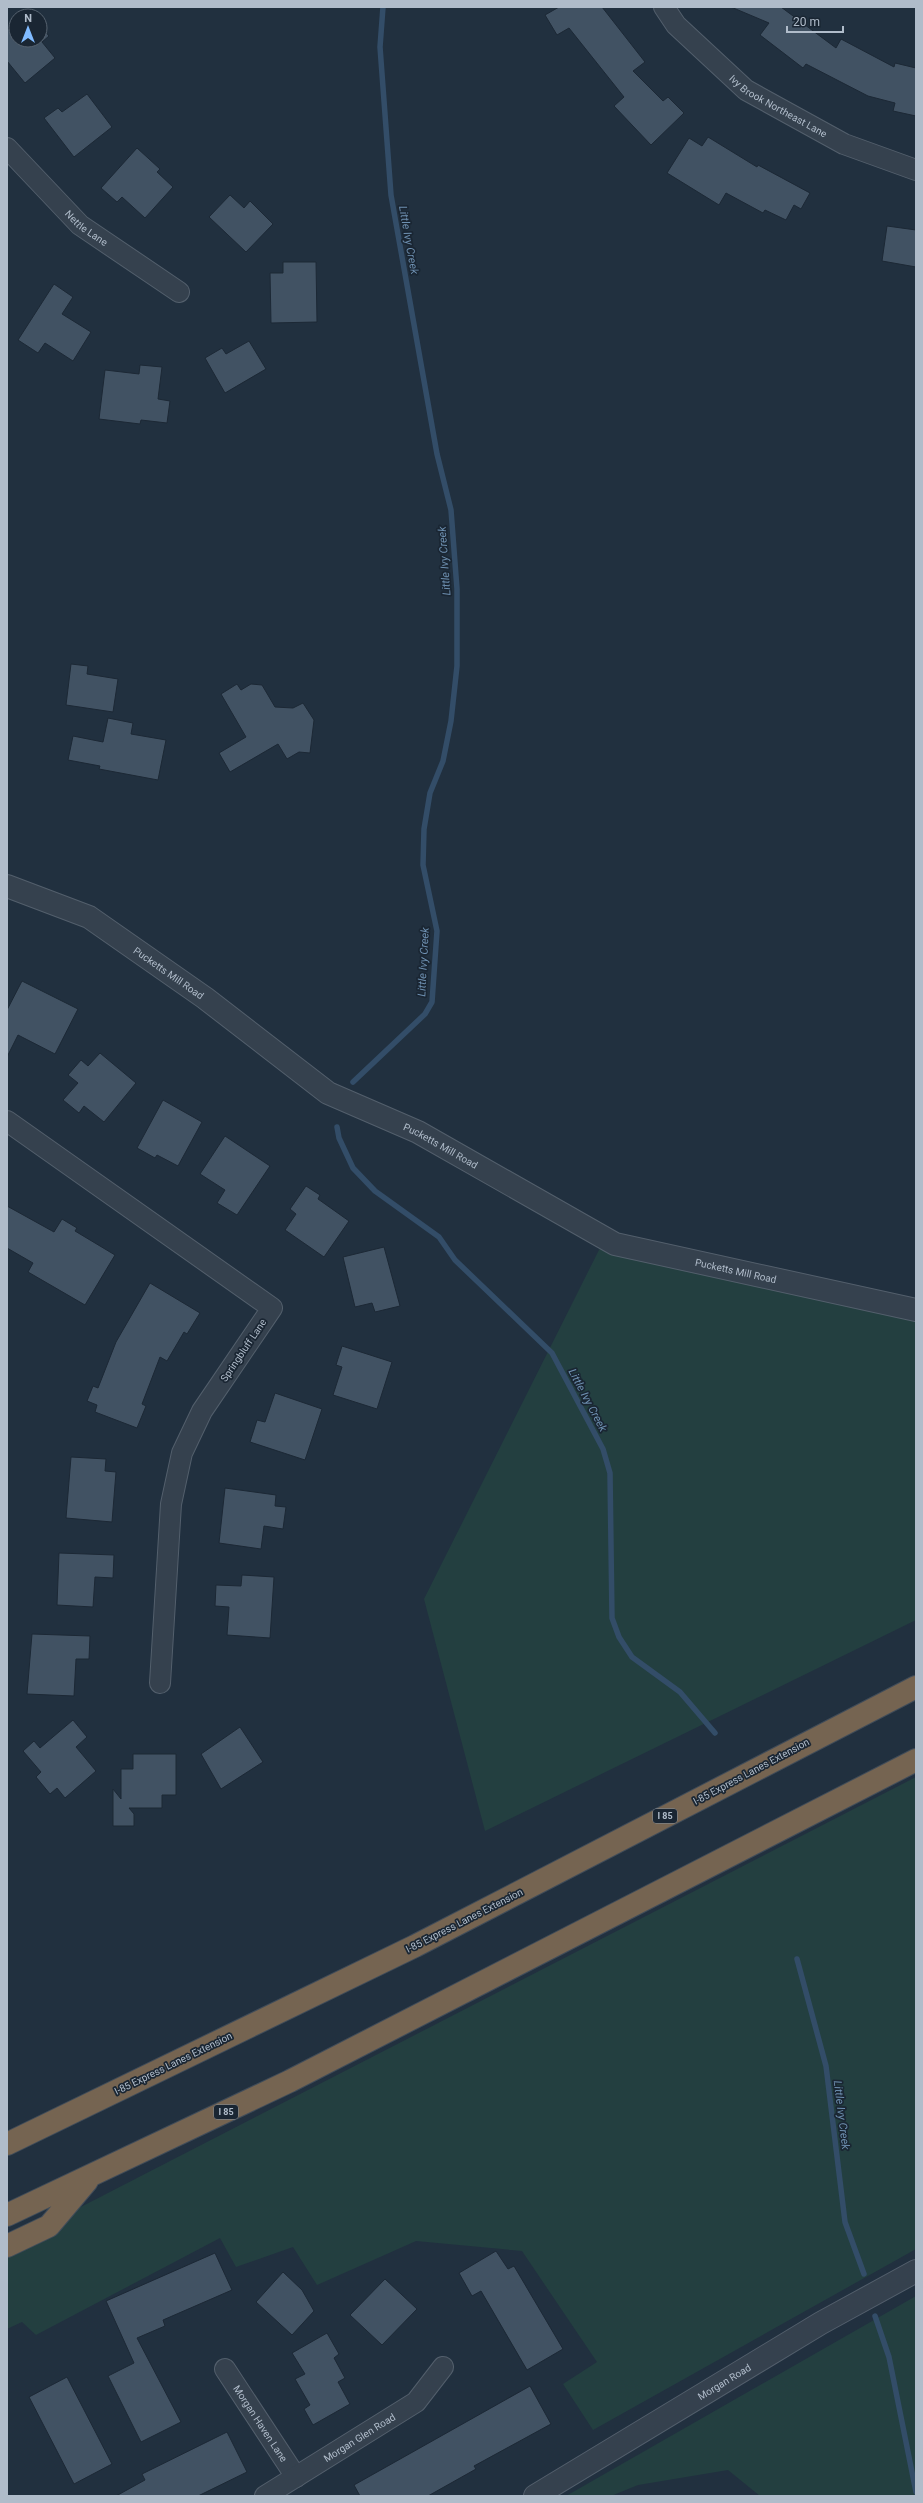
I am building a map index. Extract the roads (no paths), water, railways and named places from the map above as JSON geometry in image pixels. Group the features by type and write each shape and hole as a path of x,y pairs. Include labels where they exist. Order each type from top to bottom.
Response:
{"highway":[{"name":"I-85 Express Lanes Extension","path":"7,2144 414,1946 916,1687"},
{"name":"I 85","path":"7,2215 91,2177 290,2081 916,1760"},
{"path":"7,2246 49,2226 91,2177"}],"street":[{"name":"Ivy Brook Northeast Lane","path":"664,7 676,25 746,90 844,144 916,170"},
{"name":"Nettle Lane","path":"7,148 80,225 179,292"},
{"name":"Pucketts Mill Road","path":"7,886 89,917 206,998 328,1093 418,1132 615,1244 916,1310"},
{"name":"Springbluff Lane","path":"7,1121 272,1308 202,1411 182,1453 171,1504 160,1683"},
{"name":"Morgan Road","path":"535,2496 821,2323 916,2271"},
{"name":"Morgan Glen Road","path":"265,2496 416,2402 443,2367"},
{"name":"Morgan Haven Lane","path":"225,2369 296,2477"}],"waterway":[{"name":"Little Ivy Creek","path":"353,1082 425,1014 432,1002 437,931 423,865 424,829 430,793 443,761 451,721 457,666 457,589 451,510 437,454 391,195 380,47 383,7"},
{"name":"Little Ivy Creek","path":"337,1127 339,1138 353,1168 375,1191 439,1237 455,1260 552,1353 603,1449 610,1473 612,1618 619,1637 632,1657 680,1692 715,1733"},
{"name":"Little Ivy Creek","path":"797,1959 826,2066 845,2222 864,2274"},
{"name":"Little Ivy Creek","path":"875,2316 889,2357 916,2492"}]}
